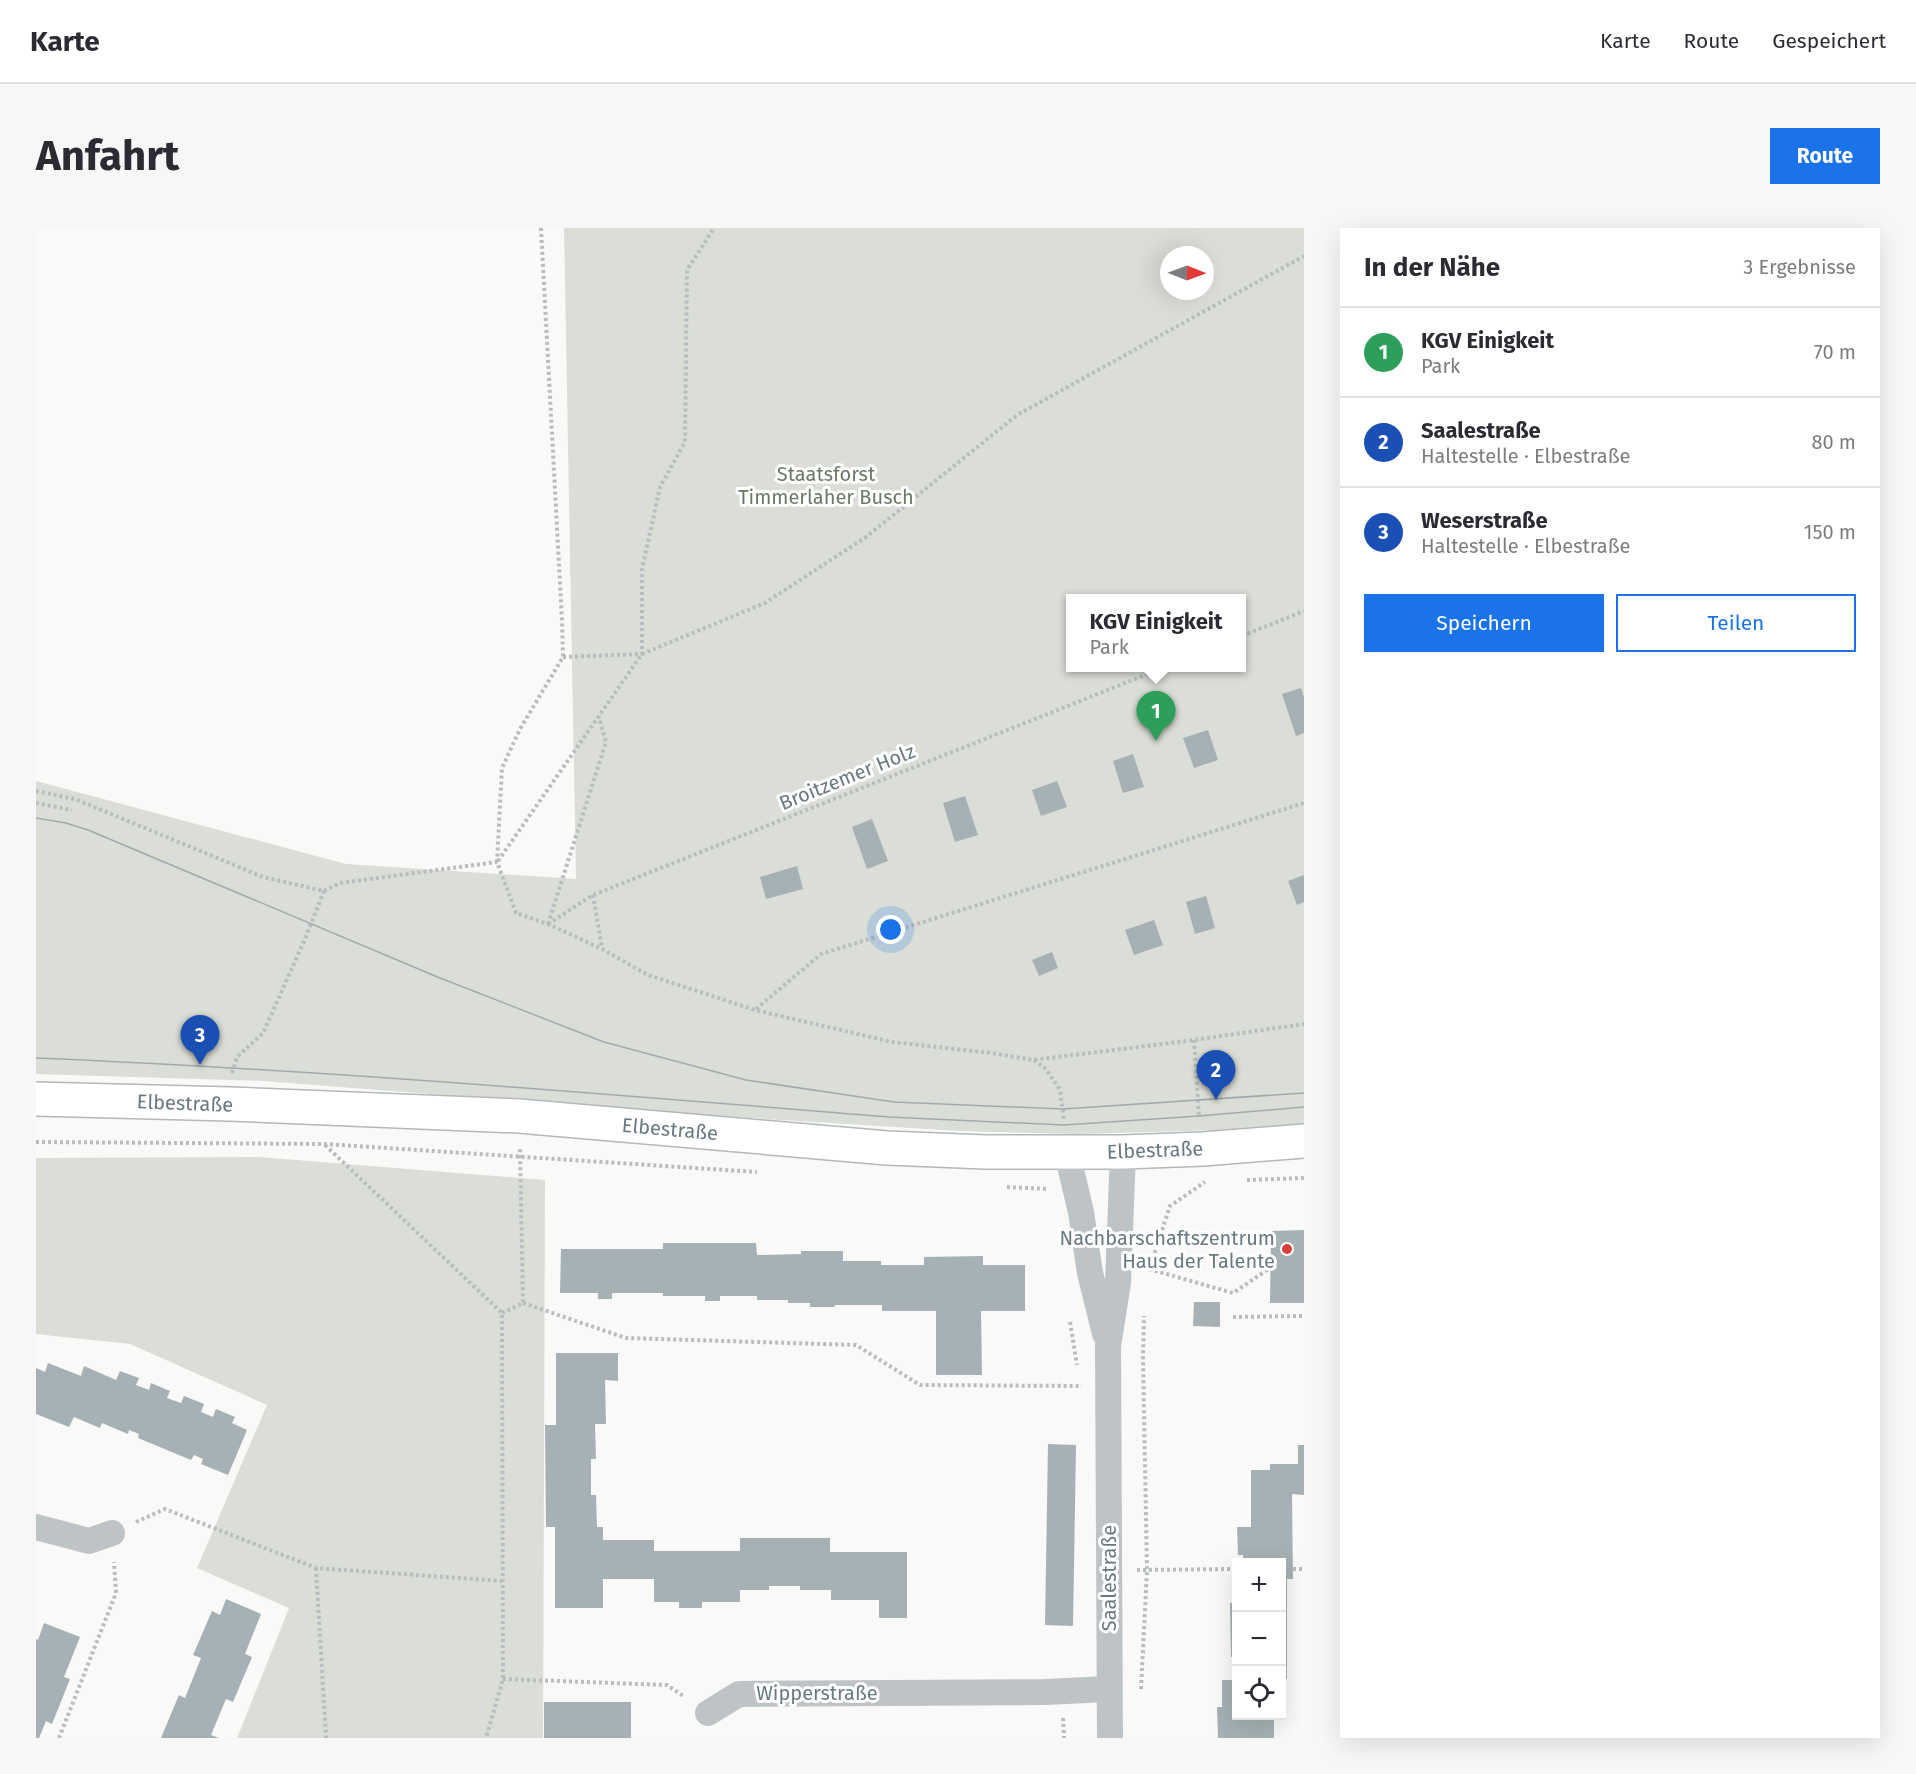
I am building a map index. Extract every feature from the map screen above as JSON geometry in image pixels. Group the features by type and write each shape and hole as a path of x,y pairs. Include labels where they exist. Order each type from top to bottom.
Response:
{"street":[{"name":"Elbestraße","path":"36,1099 230,1104 519,1116 887,1148 1067,1153 1203,1149 1304,1141"},
{"name":"Saalestraße","path":"1110,1738 1108,1346 1118,1283 1124,1152"},
{"name":"Saalestraße","path":"1067,1153 1081,1212 1090,1273 1108,1346"},
{"path":"36,1527 89,1541 112,1533"},
{"name":"Wipperstraße","path":"708,1713 739,1694 1045,1692 1108,1689"}],"path":[{"path":"541,228 563,657 520,729 502,768 498,862 516,913 548,924 602,949 648,975 755,1010 892,1042 1033,1060 1304,1024"},
{"path":"36,791 75,799 263,877 324,891 340,883 498,862 642,654 642,569 660,487 685,442 687,270 714,228"},
{"path":"563,657 642,654 765,603 866,537 1017,415 1304,256"},
{"path":"1246,634 1304,611"},
{"name":"Broitzemer Holz","path":"548,924 593,895 1153,672"},
{"path":"548,924 606,742 599,717"},
{"path":"36,803 72,810"},
{"path":"755,1010 821,954 1304,803"},
{"path":"230,1104 231,1077 237,1057 263,1033 324,891"},
{"path":"593,895 602,949"},
{"path":"1147,1280 1170,1206 1207,1181 1194,1040"},
{"path":"1033,1060 1046,1069 1060,1090 1067,1153"},
{"path":"36,1142 325,1144 757,1172"},
{"path":"325,1144 501,1313 503,1679 486,1738"},
{"path":"521,1169 524,1303"},
{"path":"1006,1187 1053,1190"},
{"path":"1149,1269 1233,1293 1270,1268"},
{"path":"501,1313 524,1303 626,1338 856,1345 920,1384 1081,1386"},
{"path":"1141,1693 1147,1570 1144,1313"},
{"path":"1233,1317 1304,1316"},
{"path":"59,1738 116,1593 112,1533 165,1509 316,1568 501,1581"},
{"path":"316,1568 326,1738"},
{"path":"1147,1570 1232,1569"},
{"path":"1293,1569 1304,1569"},
{"path":"503,1679 667,1686 708,1713"}],"green space":[{"name":"Staatsforst Timmerlaher Busch","path":"564,228 1304,228 1304,1124 1220,1130 1079,1134 959,1131 687,1114 263,1081 36,1074 36,781 346,864 576,879"},
{"path":"259,1157 545,1180 543,1738 237,1738 289,1608 197,1568 267,1405 130,1344 36,1334 36,1158"}],"building":[{"path":"1301,688 1304,697 1304,733 1296,736 1282,694"},
{"path":"1208,730 1218,760 1194,768 1183,738"},
{"path":"1133,754 1144,787 1123,793 1113,761"},
{"path":"1057,781 1067,807 1041,816 1032,790"},
{"path":"965,796 978,835 955,842 943,803"},
{"path":"872,819 888,861 867,869 852,827"},
{"path":"797,866 803,889 766,899 760,877"},
{"path":"1304,875 1304,902 1297,905 1288,881"},
{"path":"1206,896 1215,928 1195,934 1186,902"},
{"path":"1154,920 1163,945 1134,955 1125,930"},
{"path":"1052,952 1058,968 1039,976 1032,960"},
{"name":"Nachbarschaftszentrum Haus der Talente","path":"1304,1230 1304,1303 1270,1303 1271,1231"},
{"path":"663,1243 756,1243 757,1255 801,1254 801,1251 843,1251 843,1261 881,1261 881,1265 924,1265 924,1257 983,1256 983,1265 1025,1265 1025,1311 981,1311 982,1375 936,1375 936,1311 882,1311 882,1305 810,1307 810,1303 788,1303 788,1300 757,1300 757,1296 720,1296 720,1301 705,1301 705,1296 663,1296 663,1293 612,1293 612,1299 598,1299 598,1293 560,1293 561,1249 663,1249"},
{"path":"1194,1302 1220,1302 1220,1327 1193,1326"},
{"path":"556,1353 618,1353 618,1381 605,1380 606,1424 595,1424 596,1459 591,1459 591,1495 596,1495 597,1527 603,1527 603,1540 654,1540 654,1551 740,1551 740,1538 830,1538 830,1552 907,1552 907,1618 879,1618 879,1600 831,1600 831,1590 800,1590 800,1586 769,1586 769,1590 740,1590 740,1602 702,1602 702,1608 679,1608 679,1602 654,1602 654,1579 603,1579 603,1608 555,1608 555,1527 546,1527 545,1425 556,1425"},
{"path":"48,1363 81,1376 84,1366 116,1380 120,1371 139,1378 136,1385 149,1390 151,1383 170,1391 167,1398 181,1403 184,1396 204,1404 201,1412 213,1417 216,1409 235,1417 232,1423 247,1430 228,1475 201,1464 203,1459 194,1455 191,1460 138,1438 139,1434 129,1430 128,1434 102,1423 100,1428 74,1417 69,1427 36,1414 36,1368 45,1372"},
{"path":"1048,1444 1076,1445 1073,1626 1045,1625"},
{"path":"1298,1445 1304,1445 1304,1495 1292,1494 1293,1579 1287,1579 1286,1679 1286,1558 1243,1558 1243,1555 1238,1555 1237,1527 1251,1527 1251,1470 1270,1470 1270,1464 1298,1464"},
{"path":"226,1599 261,1614 245,1654 252,1657 233,1702 226,1699 211,1735 219,1738 161,1738 179,1695 185,1698 201,1658 193,1655 212,1611 220,1615"},
{"path":"1230,1603 1232,1603 1232,1657 1231,1657"},
{"path":"44,1623 80,1637 64,1677 70,1679 52,1724 46,1721 39,1738 36,1738 36,1639 38,1640"},
{"path":"1222,1680 1232,1680 1232,1720 1274,1720 1274,1738 1218,1738 1217,1707 1222,1707"},
{"path":"544,1702 631,1702 631,1738 544,1738"}],"tram line":[{"path":"36,818 66,823 88,830 440,978 604,1042 746,1080 894,1102 1063,1109 1304,1093"},
{"path":"36,1058 356,1076 889,1117 1064,1125 1304,1107"}],"place":[{"name":"KGV Einigkeit","path":"1156,741"},
{"name":"Weserstraße","path":"200,1065"},
{"name":"Saalestraße","path":"1216,1100"},
{"name":"Nachbarschaftszentrum Haus der Talente","path":"1287,1249"}]}
